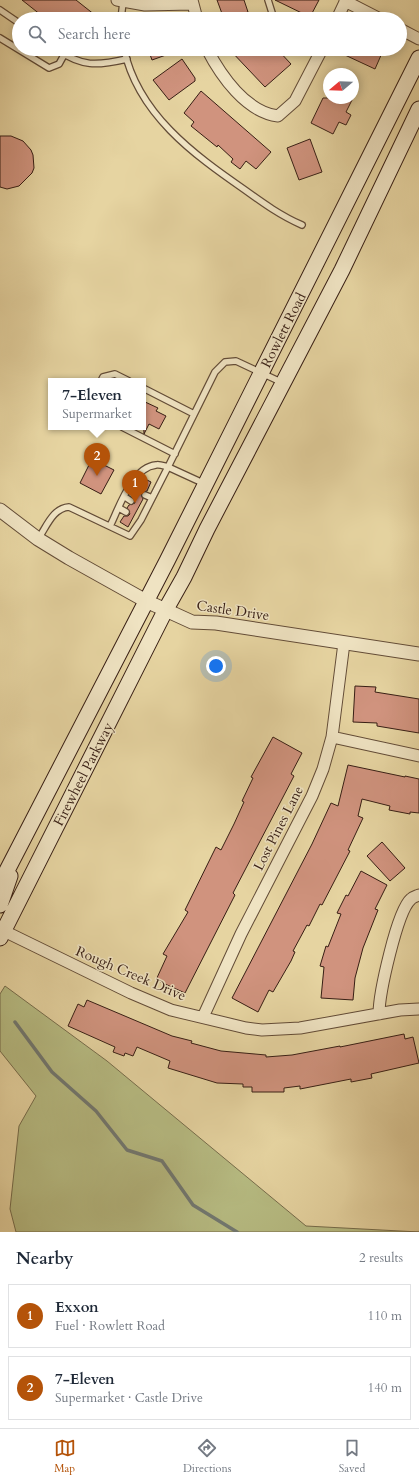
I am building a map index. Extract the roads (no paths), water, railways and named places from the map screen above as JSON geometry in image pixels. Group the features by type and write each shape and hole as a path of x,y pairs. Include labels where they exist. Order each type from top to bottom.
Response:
{"main road":[{"name":"Rowlett Road","path":"146,601 419,58"},
{"name":"Rowlett Road","path":"166,609 184,577 207,529 342,270 419,109"},
{"path":"319,258 342,270"},
{"name":"Firewheel Parkway","path":"0,884 146,601"},
{"name":"Firewheel Parkway","path":"1,932 166,609"},
{"path":"0,905 26,833"}],"street":[{"path":"120,1 160,6 192,2 195,12"},
{"path":"340,12 346,1 367,12"},
{"path":"407,33 419,39"},
{"path":"210,56 216,67 237,91 252,105 268,114 278,116 295,101 315,56"},
{"name":"Castle Drive","path":"0,510 38,539 69,558 146,601 192,622 216,623 419,654"},
{"name":"Lost Pines Lane","path":"203,1017 241,934 312,796 323,768 332,737 344,643"},
{"path":"332,737 419,756"},
{"path":"379,1014 381,991 404,910 410,899 419,895"},
{"name":"Rough Creek Drive","path":"1,932 137,996 171,1010 246,1028 268,1030 300,1028 379,1014 419,1010"}],"lane":[{"path":"268,0 272,12"},
{"path":"120,1 120,12"},
{"path":"0,10 12,18"},
{"path":"0,38 12,45"},
{"path":"29,56 49,68 58,64 63,56"},
{"path":"67,56 76,61 92,65 127,59"},
{"path":"126,56 143,94 173,134 186,146 285,218 302,225"},
{"path":"38,539 56,512 61,508 69,507 130,536 141,520 215,372 225,362 236,361 283,383"},
{"path":"102,378 115,374 123,378"},
{"path":"146,390 194,414"},
{"path":"128,430 174,454"},
{"path":"110,526 130,486 142,470 156,465 168,467 205,484"},
{"path":"130,486 137,490"},
{"path":"145,495 152,498"},
{"path":"125,497 131,501"},
{"path":"139,506 146,509"},
{"path":"119,508 126,512"},
{"path":"134,516 141,520"}],"waterway":[{"path":"15,1022 52,1072 96,1111 127,1150 162,1161 193,1205 237,1232"}],"place":[{"name":"7-Eleven","path":"97,476"},
{"name":"Exxon","path":"135,503"}]}
